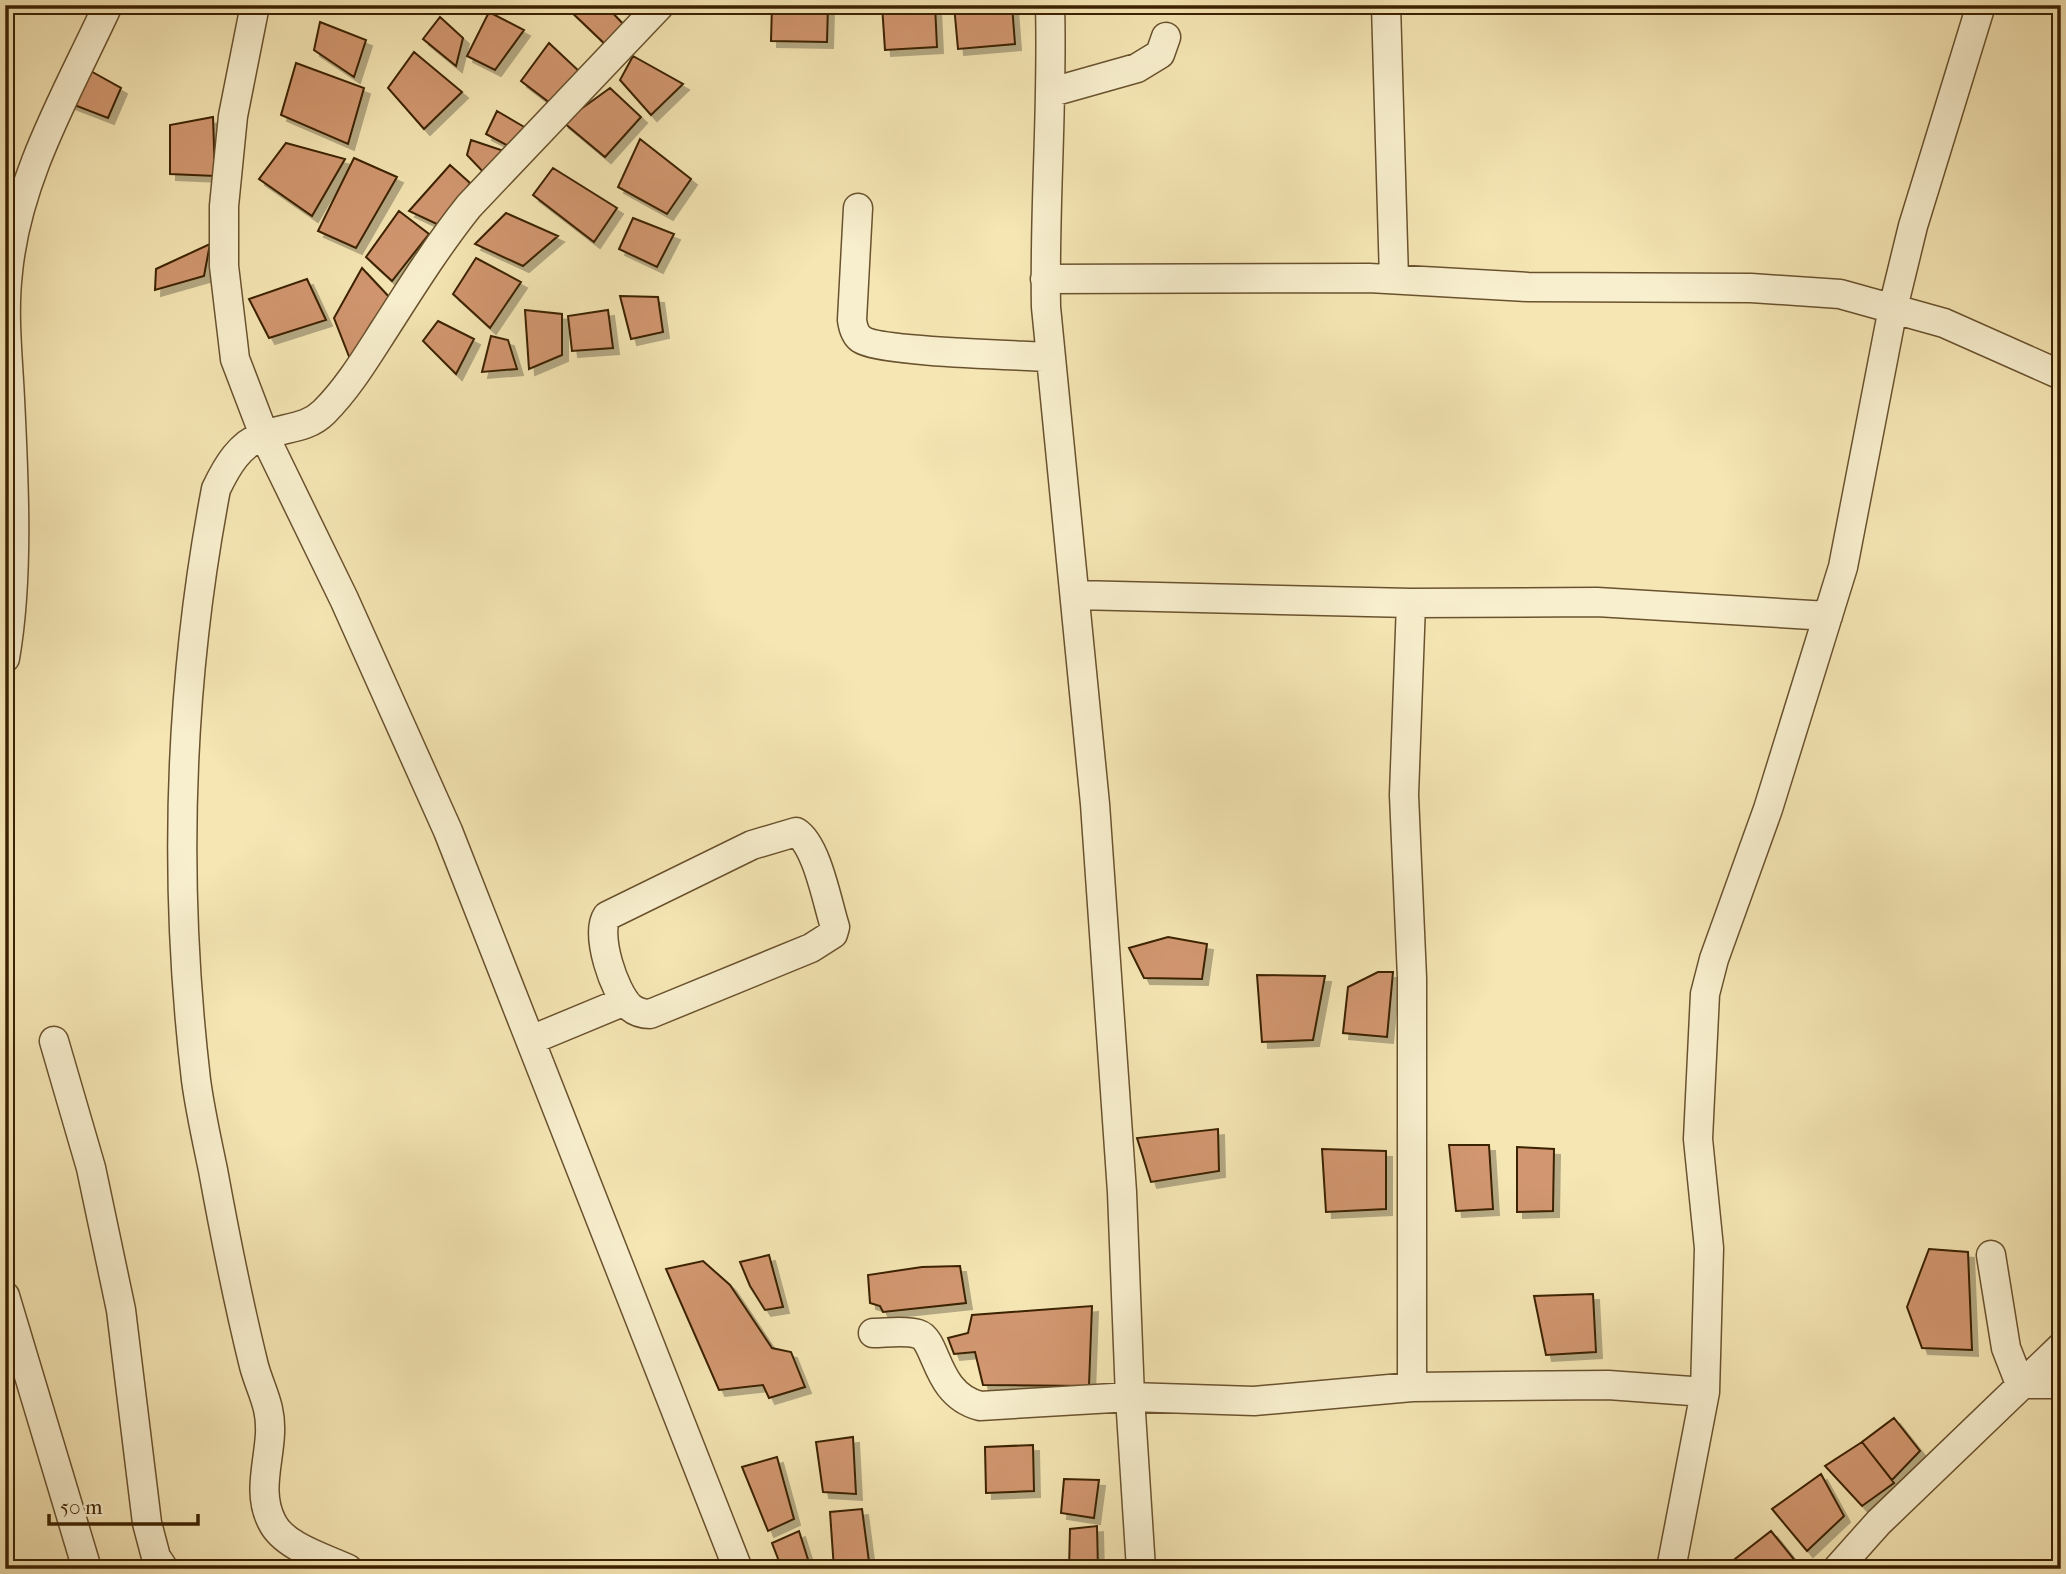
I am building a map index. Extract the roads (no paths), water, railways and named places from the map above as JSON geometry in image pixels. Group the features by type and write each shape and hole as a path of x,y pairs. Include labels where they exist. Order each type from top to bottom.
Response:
{"street":[{"path":"5,658 13,498 5,307 8,270 15,226 31,178 48,133 108,5"},
{"path":"255,5 233,116 224,206 224,266 234,359 264,435 344,599 448,831 738,1569"},
{"path":"348,1569 283,1536 272,1524 267,1508 263,1490 270,1442 268,1410 246,1336 197,1083 182,880 183,765 216,489 227,466 245,446 264,435 297,428 323,414 354,376 445,236 469,206 660,5"},
{"path":"1050,5 1052,92 1045,279 1076,595 1122,1192 1129,1397 1141,1569"},
{"path":"1386,5 1394,279"},
{"path":"1671,1569 1705,1392 1709,1248 1698,1139 1705,994 1828,617 1857,503 1893,308 1913,226 1981,5"},
{"path":"1052,92 1137,68 1160,54 1166,37"},
{"path":"858,208 852,320 862,340 898,347 1051,357"},
{"path":"1045,279 1394,279 1528,287 1776,290 1840,294 1944,323 2061,375"},
{"path":"1076,595 1411,603 1597,602 1828,617"},
{"path":"1411,603 1404,795 1412,978 1412,1387"},
{"path":"786,832 796,832 806,838 835,927 825,942 650,1014 632,1009 625,1001 602,943 601,928 607,916 752,845 786,832"},
{"path":"531,1040 625,1001"},
{"path":"54,1041 91,1168 121,1310 147,1523 156,1557 164,1569"},
{"path":"1991,1255 2006,1348 2020,1384"},
{"path":"5,1296 88,1569"},
{"path":"873,1333 918,1334 928,1342 945,1383 969,1404 980,1406 1129,1397 1254,1401 1412,1387 1608,1385 1705,1392"},
{"path":"1837,1569 1879,1522 2061,1347"},
{"path":"2020,1384 2061,1384"}]}
